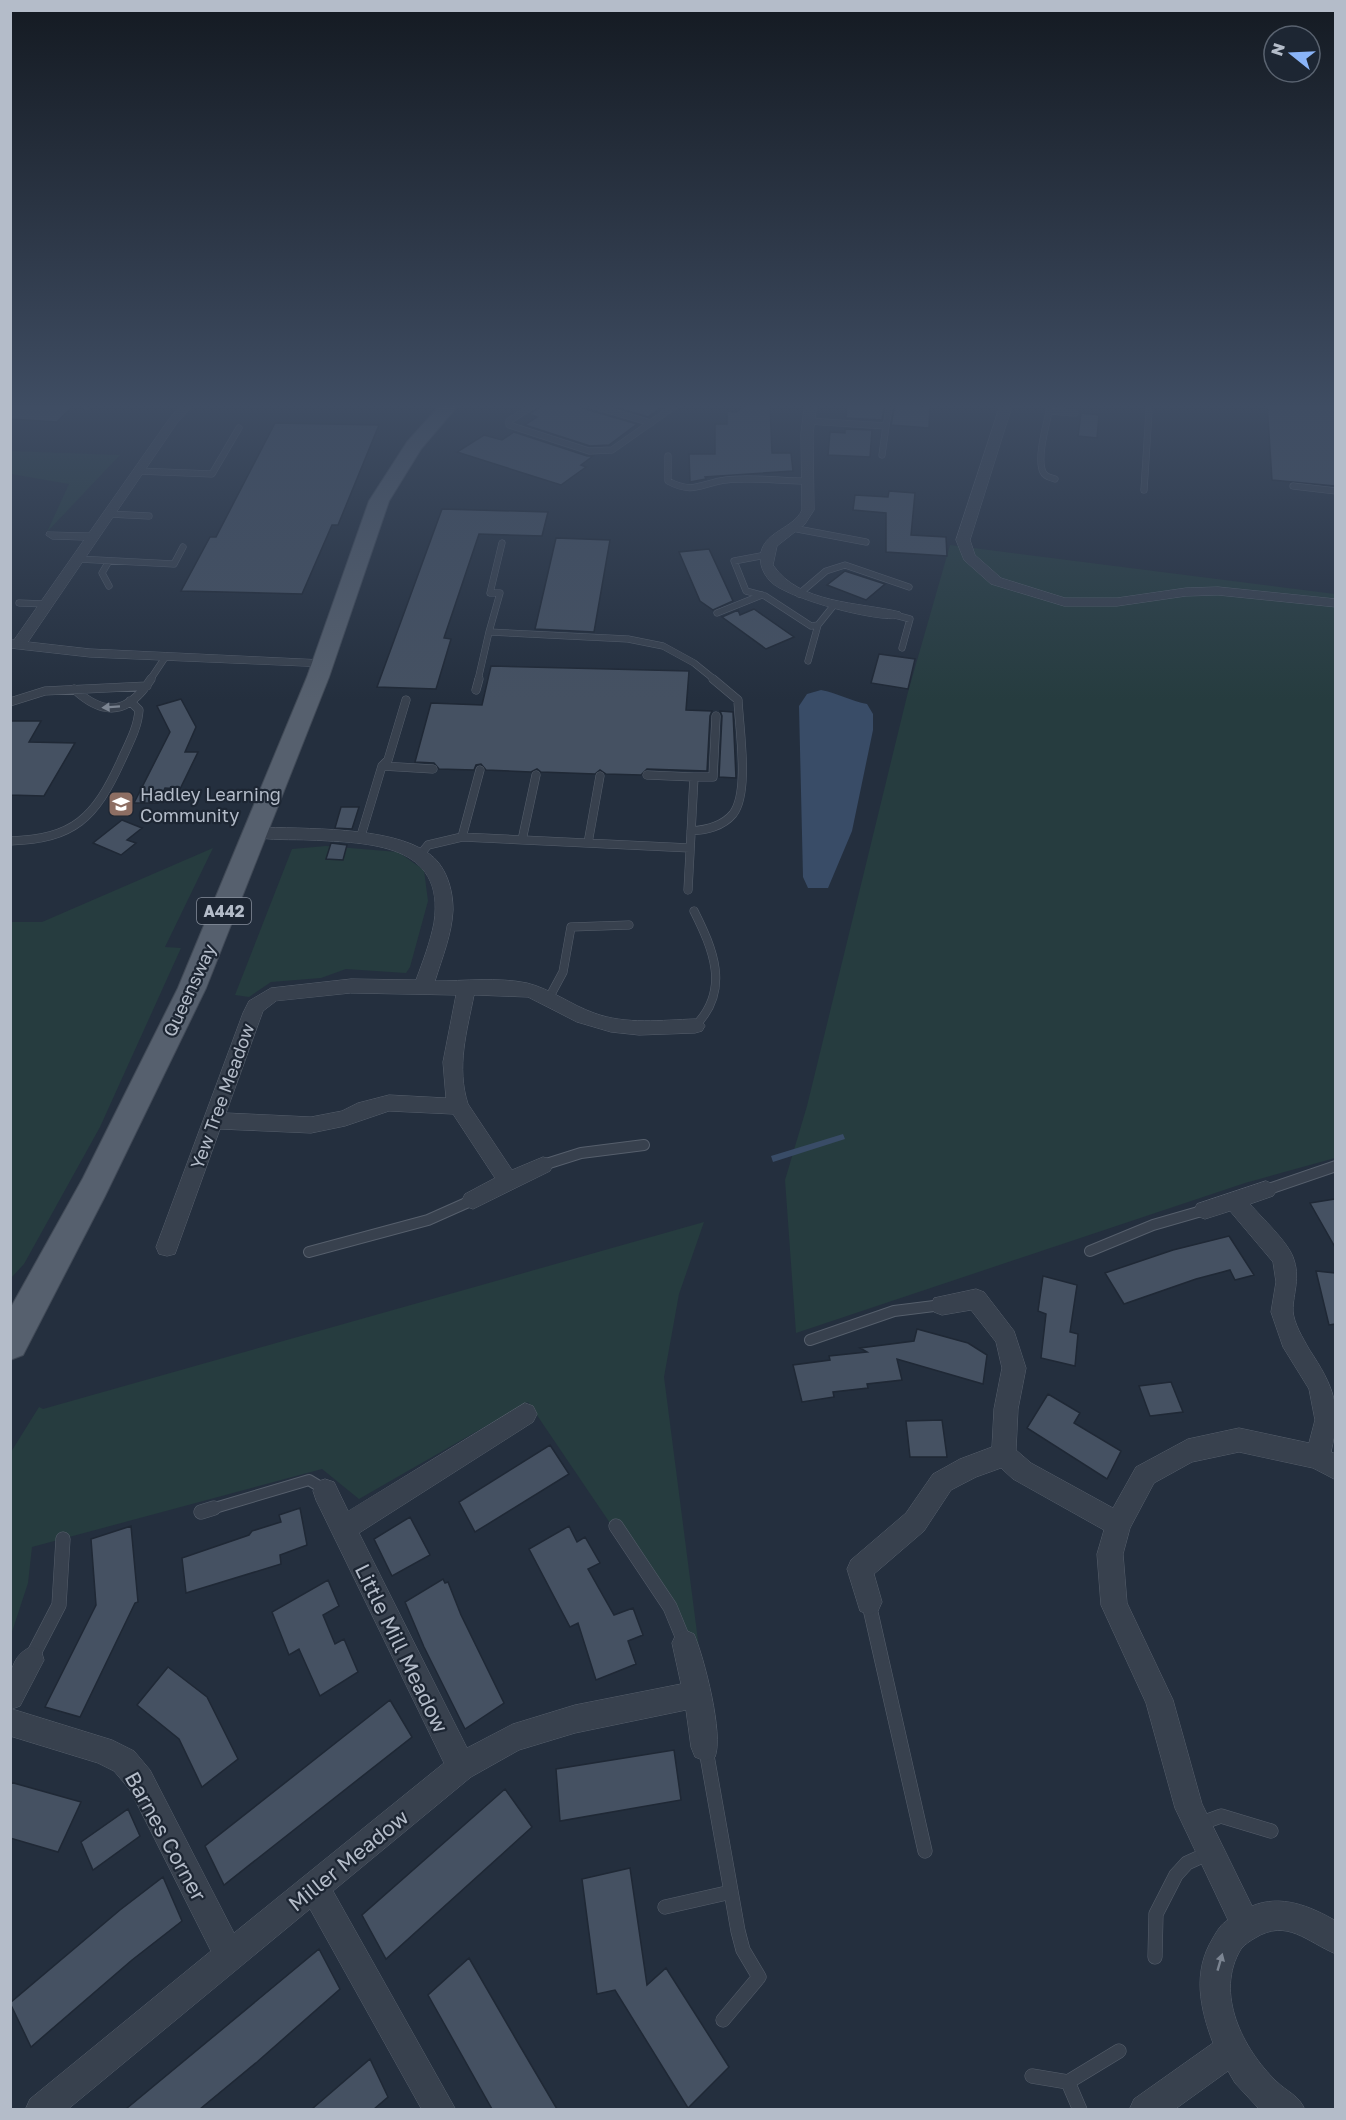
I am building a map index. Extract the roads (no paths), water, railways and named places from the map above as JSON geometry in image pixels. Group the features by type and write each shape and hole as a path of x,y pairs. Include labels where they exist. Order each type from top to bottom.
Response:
{"main road":[{"name":"Queensway","path":"10,1344 94,1187 192,988 257,832 322,664 379,502"}],"street":[{"path":"15,644 46,604 116,502"},
{"path":"806,502 806,515 770,545 766,555 768,569 774,577 799,594 834,605 895,615"},
{"path":"975,502 963,540 969,557 996,581 1064,602 1117,602 1186,592 1218,591 1335,603"},
{"path":"52,535 92,537"},
{"path":"15,644 90,653 322,664"},
{"path":"257,832 389,843 420,855 441,880 444,898 443,920 424,986"},
{"name":"Yew Tree Meadow","path":"167,1246 252,1013 262,1001 279,994 351,986 467,986 526,990 549,998 586,1018 626,1028 695,1026"},
{"path":"467,986 453,1072 453,1093 459,1106 508,1181"},
{"path":"212,1121 311,1125 345,1118 365,1109 389,1103 459,1106"},
{"path":"472,1200 543,1165"},
{"path":"1205,1210 1266,1190"},
{"path":"1235,1201 1283,1259 1287,1282 1282,1312 1291,1340 1320,1386 1327,1420 1327,1462 1239,1440 1188,1450 1145,1475 1118,1524 1110,1554 1114,1605 1159,1700 1189,1808 1245,1923"},
{"path":"942,1305 976,1299 1006,1338 1014,1368 1006,1409 1004,1455"},
{"path":"343,1529 525,1414"},
{"path":"1004,1455 1022,1471 1118,1524"},
{"path":"869,1602 860,1569 915,1522 942,1482 969,1467 1004,1455"},
{"name":"Little Mill Meadow","path":"325,1491 461,1767"},
{"path":"685,1643 697,1694 705,1747"},
{"path":"10,1696 31,1660"},
{"name":"Miller Meadow","path":"41,2109 461,1767 513,1738 564,1722 697,1694"},
{"name":"Barnes Corner","path":"10,1722 102,1750 124,1761 140,1780 229,1955"},
{"path":"315,1887 440,2109"},
{"path":"1289,2109 1279,2104 1252,2081 1231,2050 1219,2020 1215,1989 1218,1962 1228,1939 1245,1923 1267,1916 1293,1916 1319,1927 1335,1939"},
{"path":"1145,2109 1231,2050"}],"lane":[{"path":"108,514 149,516"},
{"path":"792,528 866,542"},
{"path":"476,690 500,593 490,593 502,543"},
{"path":"78,559 174,564 183,547"},
{"path":"766,555 734,561 746,591 762,595 811,626 818,625"},
{"path":"109,561 102,573 109,586"},
{"path":"799,594 831,567 838,565 845,565 909,587"},
{"path":"717,613 762,595"},
{"path":"19,603 46,604"},
{"path":"808,661 818,625 834,605"},
{"path":"895,615 910,619 902,648"},
{"path":"489,633 628,639 663,646 694,663 732,694 738,700 741,787 735,810 722,824 709,830 691,831"},
{"path":"74,689 88,702 101,707 118,708 140,696 166,656"},
{"path":"10,702 45,691 147,686"},
{"path":"360,839 382,766 388,760 406,700"},
{"path":"10,841 47,836 72,827 90,814 100,800 138,723 139,710 130,701"},
{"path":"647,775 713,777 716,716"},
{"path":"382,766 433,769"},
{"path":"462,837 480,770"},
{"path":"522,840 536,775"},
{"path":"588,843 600,776"},
{"path":"688,890 694,777"},
{"path":"420,855 428,846 462,837 690,848"},
{"path":"694,912 719,968 710,1005 702,1020 695,1026"},
{"path":"549,998 559,986 564,974 571,927 629,925"},
{"path":"543,1165 580,1153 644,1145"},
{"path":"1266,1190 1335,1166"},
{"path":"309,1252 428,1220 472,1200"},
{"path":"1090,1251 1153,1225 1205,1210"},
{"path":"810,1340 894,1311 942,1305"},
{"path":"201,1512 309,1480 318,1484 325,1491"},
{"path":"616,1526 670,1607 685,1643"},
{"path":"31,1660 60,1605 63,1539"},
{"path":"869,1602 925,1851"},
{"path":"705,1747 743,1950 759,1977 723,2020"},
{"path":"1197,1825 1221,1816 1271,1831"},
{"path":"1155,1957 1156,1914 1176,1875 1187,1863 1210,1852"},
{"path":"665,1907 731,1892"},
{"path":"1032,2076 1068,2082 1119,2051"},
{"path":"1068,2082 1080,2109"}],"water":[{"path":"821,690 867,704 873,714 873,730 852,831 828,888 808,888 803,877 799,706 807,694"},
{"path":"843,1134 845,1139 773,1162 771,1156"}],"place":[{"name":"Hadley Learning Community","path":"121,804"}]}
